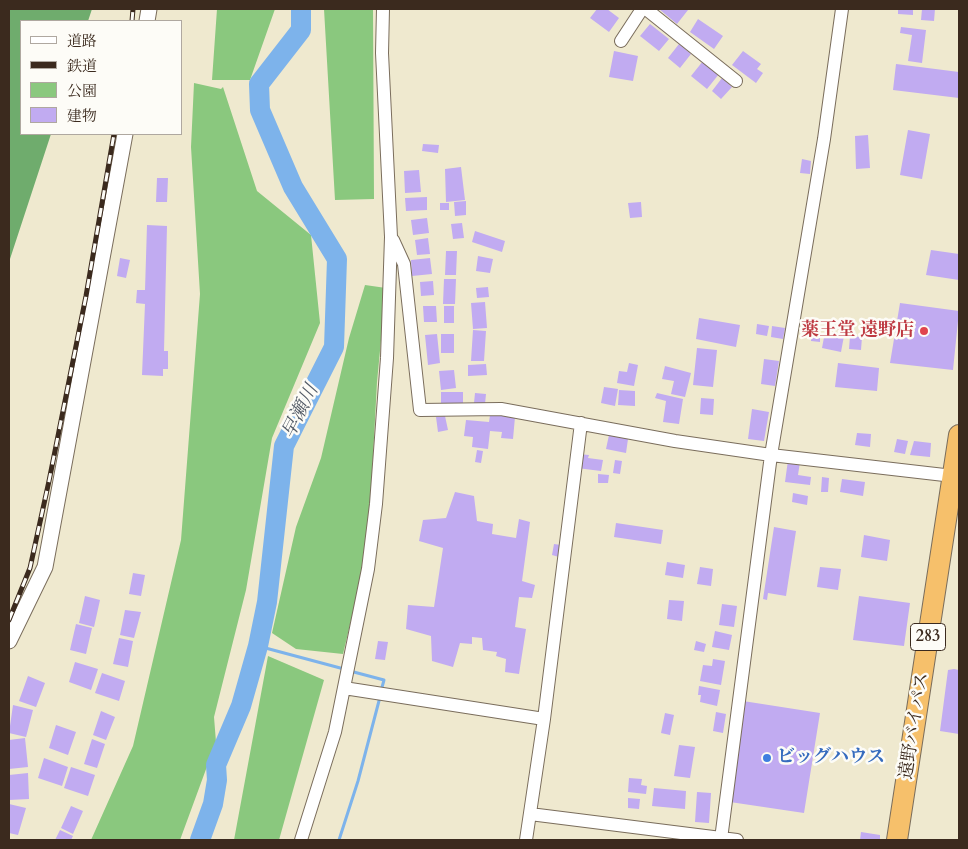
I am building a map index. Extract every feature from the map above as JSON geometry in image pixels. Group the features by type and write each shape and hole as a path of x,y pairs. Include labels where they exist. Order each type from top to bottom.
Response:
{"highway":[{"name":"遠野バイパス","path":"897,840 959,435"},
{"name":"遠野バイパス","path":"911,840 959,519"}],"street":[{"path":"301,840 335,732 368,569 376,504 386,358 391,237 382,53 383,9"},
{"path":"622,41 644,9 736,81"},
{"path":"721,839 771,455 824,139 842,9"},
{"path":"9,641 45,566 125,135"},
{"path":"391,237 404,264 420,410 501,409 675,441 771,455 953,476"},
{"path":"526,840 544,719 581,423"},
{"path":"344,688 544,719"},
{"path":"530,814 737,840"}],"green space":[{"path":"9,9 92,9 88,20 20,20 20,135 51,135 9,262"},
{"path":"217,9 275,9 250,80 212,80"},
{"path":"324,9 373,9 374,199 335,200"},
{"path":"194,83 221,89 223,87 257,191 311,235 320,323 272,438 246,590 214,717 216,742 180,840 91,840 133,746 181,540 200,294 191,147"},
{"path":"365,285 386,288 377,382 371,494 361,578 343,654 296,649 272,633 296,527 321,458 349,338"},
{"path":"268,656 324,680 279,840 234,840"}],"building":[{"path":"597,9 607,9 619,18 609,32 590,18"},
{"path":"659,9 686,9 688,10 677,24"},
{"path":"898,9 913,9 913,15 898,14"},
{"path":"922,9 935,9 934,21 921,20"},
{"path":"698,19 723,36 714,49 690,32"},
{"path":"650,24 669,39 659,51 640,36"},
{"path":"901,27 926,30 922,63 908,61 912,35 900,33"},
{"path":"679,44 691,54 680,68 668,58"},
{"path":"614,51 638,56 633,81 609,77"},
{"path":"743,51 761,64 757,69 763,73 756,83 732,65"},
{"path":"703,61 719,74 707,89 691,76"},
{"path":"896,64 959,72 959,98 893,90"},
{"path":"722,78 732,87 721,99 712,91"},
{"path":"908,130 930,134 922,179 900,175"},
{"path":"868,135 870,168 856,169 855,136"},
{"path":"423,144 439,145 438,153 422,151"},
{"path":"802,159 811,161 810,174 800,173"},
{"path":"461,167 465,200 446,202 445,169"},
{"path":"419,170 421,192 405,193 404,171"},
{"path":"157,178 168,178 167,202 156,202"},
{"path":"427,197 427,210 406,211 405,198"},
{"path":"466,201 466,215 455,216 454,202"},
{"path":"641,202 642,217 630,218 628,203"},
{"path":"440,203 449,203 449,210 440,210"},
{"path":"427,218 429,233 413,235 411,220"},
{"path":"462,223 464,238 453,239 451,224"},
{"path":"147,225 167,226 164,351 168,351 168,369 163,369 163,376 142,375 145,304 136,303 137,290 145,290"},
{"path":"475,231 505,241 502,252 472,242"},
{"path":"428,238 430,254 417,255 415,240"},
{"path":"931,250 959,254 959,280 926,275"},
{"path":"446,251 457,251 456,275 445,275"},
{"path":"478,256 493,259 490,273 476,271"},
{"path":"120,258 130,260 126,278 117,276"},
{"path":"430,258 432,274 412,276 411,260"},
{"path":"444,279 456,279 455,304 443,304"},
{"path":"433,281 434,295 421,296 420,282"},
{"path":"488,287 489,297 477,298 476,288"},
{"path":"485,302 487,328 473,329 471,303"},
{"path":"900,303 959,311 953,370 890,363"},
{"path":"423,306 436,306 437,322 424,322"},
{"path":"444,306 454,306 454,323 444,323"},
{"path":"699,318 740,325 736,347 696,339"},
{"path":"757,324 769,326 767,336 756,334"},
{"path":"772,326 785,328 783,339 771,337"},
{"path":"473,330 486,331 484,361 471,361"},
{"path":"811,331 820,332 820,342 811,341"},
{"path":"825,332 844,336 841,352 822,348"},
{"path":"437,334 440,363 428,365 425,335"},
{"path":"441,334 454,334 454,353 441,353"},
{"path":"850,336 862,337 861,350 849,349"},
{"path":"697,348 717,350 713,387 693,385"},
{"path":"764,359 779,361 775,386 761,384"},
{"path":"629,363 638,365 634,386 617,383 619,371 627,372"},
{"path":"838,363 879,368 877,391 835,387"},
{"path":"486,364 487,375 468,376 468,365"},
{"path":"665,366 691,373 685,397 671,394 674,381 662,379"},
{"path":"454,370 456,388 441,390 439,371"},
{"path":"604,387 618,389 615,406 601,403"},
{"path":"619,390 635,391 635,406 618,405"},
{"path":"441,392 463,392 463,404 441,404"},
{"path":"475,393 486,394 485,404 474,403"},
{"path":"657,393 683,399 679,424 663,422 666,401 655,398"},
{"path":"701,398 714,399 713,415 700,414"},
{"path":"752,409 769,412 764,441 748,439"},
{"path":"490,415 515,417 513,439 501,438 502,432 490,431 488,449 472,447 473,437 464,436 466,420 489,422"},
{"path":"445,416 448,430 438,432 436,417"},
{"path":"857,433 871,434 870,447 855,445"},
{"path":"609,435 628,439 626,453 606,449"},
{"path":"897,439 908,441 905,454 894,452"},
{"path":"914,441 931,443 930,457 910,455"},
{"path":"477,450 483,451 481,463 475,462"},
{"path":"578,454 589,455 588,458 603,460 601,471 577,468"},
{"path":"615,460 622,461 620,474 613,473"},
{"path":"788,460 800,462 798,475 811,477 810,485 785,482"},
{"path":"598,474 609,475 608,483 598,483"},
{"path":"822,477 829,478 828,492 821,492"},
{"path":"842,479 865,482 863,496 840,492"},
{"path":"455,492 474,496 477,521 493,524 492,534 516,538 519,519 530,522 522,581 535,585 532,598 519,597 515,627 526,629 519,674 505,672 506,659 496,656 497,652 483,650 482,638 472,637 472,644 460,643 453,667 432,661 431,636 406,629 408,605 434,607 443,548 419,541 423,520 446,518"},
{"path":"793,493 808,496 807,505 792,502"},
{"path":"616,523 663,530 661,544 614,537"},
{"path":"774,527 796,531 786,596 768,593 767,600 763,599"},
{"path":"864,535 890,540 887,561 861,557"},
{"path":"554,544 561,545 559,557 552,555"},
{"path":"667,562 685,565 683,578 665,575"},
{"path":"700,567 713,569 711,586 697,584"},
{"path":"820,567 841,569 838,590 817,587"},
{"path":"133,573 145,575 141,596 129,594"},
{"path":"85,596 100,600 94,627 79,623"},
{"path":"859,596 910,603 904,646 853,640"},
{"path":"669,600 684,601 682,621 667,619"},
{"path":"722,604 737,606 734,627 719,625"},
{"path":"125,610 141,612 134,638 120,635"},
{"path":"76,624 92,628 86,654 70,650"},
{"path":"715,631 732,635 729,650 712,647"},
{"path":"119,638 133,641 128,667 113,664"},
{"path":"378,641 388,642 385,660 375,659"},
{"path":"696,641 706,644 704,652 694,650"},
{"path":"713,659 725,661 721,685 700,681 703,665 712,666"},
{"path":"75,662 98,669 91,690 69,682"},
{"path":"948,670 959,670 959,734 940,731"},
{"path":"102,673 125,681 119,701 95,693"},
{"path":"28,676 45,683 36,707 19,701"},
{"path":"699,686 720,690 717,706 700,702 701,695 698,695"},
{"path":"743,701 820,713 804,813 730,802"},
{"path":"13,705 33,710 26,737 9,733"},
{"path":"101,711 115,717 106,740 93,735"},
{"path":"716,712 726,714 723,733 713,731"},
{"path":"665,713 674,715 670,735 661,733"},
{"path":"56,725 76,732 68,755 49,748"},
{"path":"25,738 28,767 9,769 9,740"},
{"path":"92,739 105,744 97,768 84,764"},
{"path":"679,745 695,747 690,778 674,776"},
{"path":"44,758 68,767 62,786 38,778"},
{"path":"71,767 95,775 88,796 64,788"},
{"path":"28,773 29,799 9,800 9,775"},
{"path":"629,778 642,779 641,785 647,786 646,794 628,792"},
{"path":"654,788 686,791 685,809 652,806"},
{"path":"697,792 711,793 709,823 695,822"},
{"path":"628,798 640,799 639,809 628,808"},
{"path":"9,804 26,808 18,835 9,833"},
{"path":"71,806 83,811 73,834 61,828"},
{"path":"60,830 73,836 71,840 55,840"},
{"path":"861,832 880,835 880,840 860,840"}],"waterway":[{"name":"早瀬川","path":"200,840 213,804 217,780 216,765 241,706 258,646 267,602 284,446 334,347 337,259 293,187 260,110 259,84 301,30 301,9"},
{"path":"258,646 344,669"},
{"path":"350,671 384,680 381,691"},
{"path":"339,840 358,781 380,697"}],"railway":[{"path":"132,20 133,9"},
{"path":"9,620 30,568 49,481 86,296 114,135"}],"place":[{"name":"薬王堂 遠野店","path":"924,331"},
{"name":"ビッグハウス","path":"767,758"}]}
